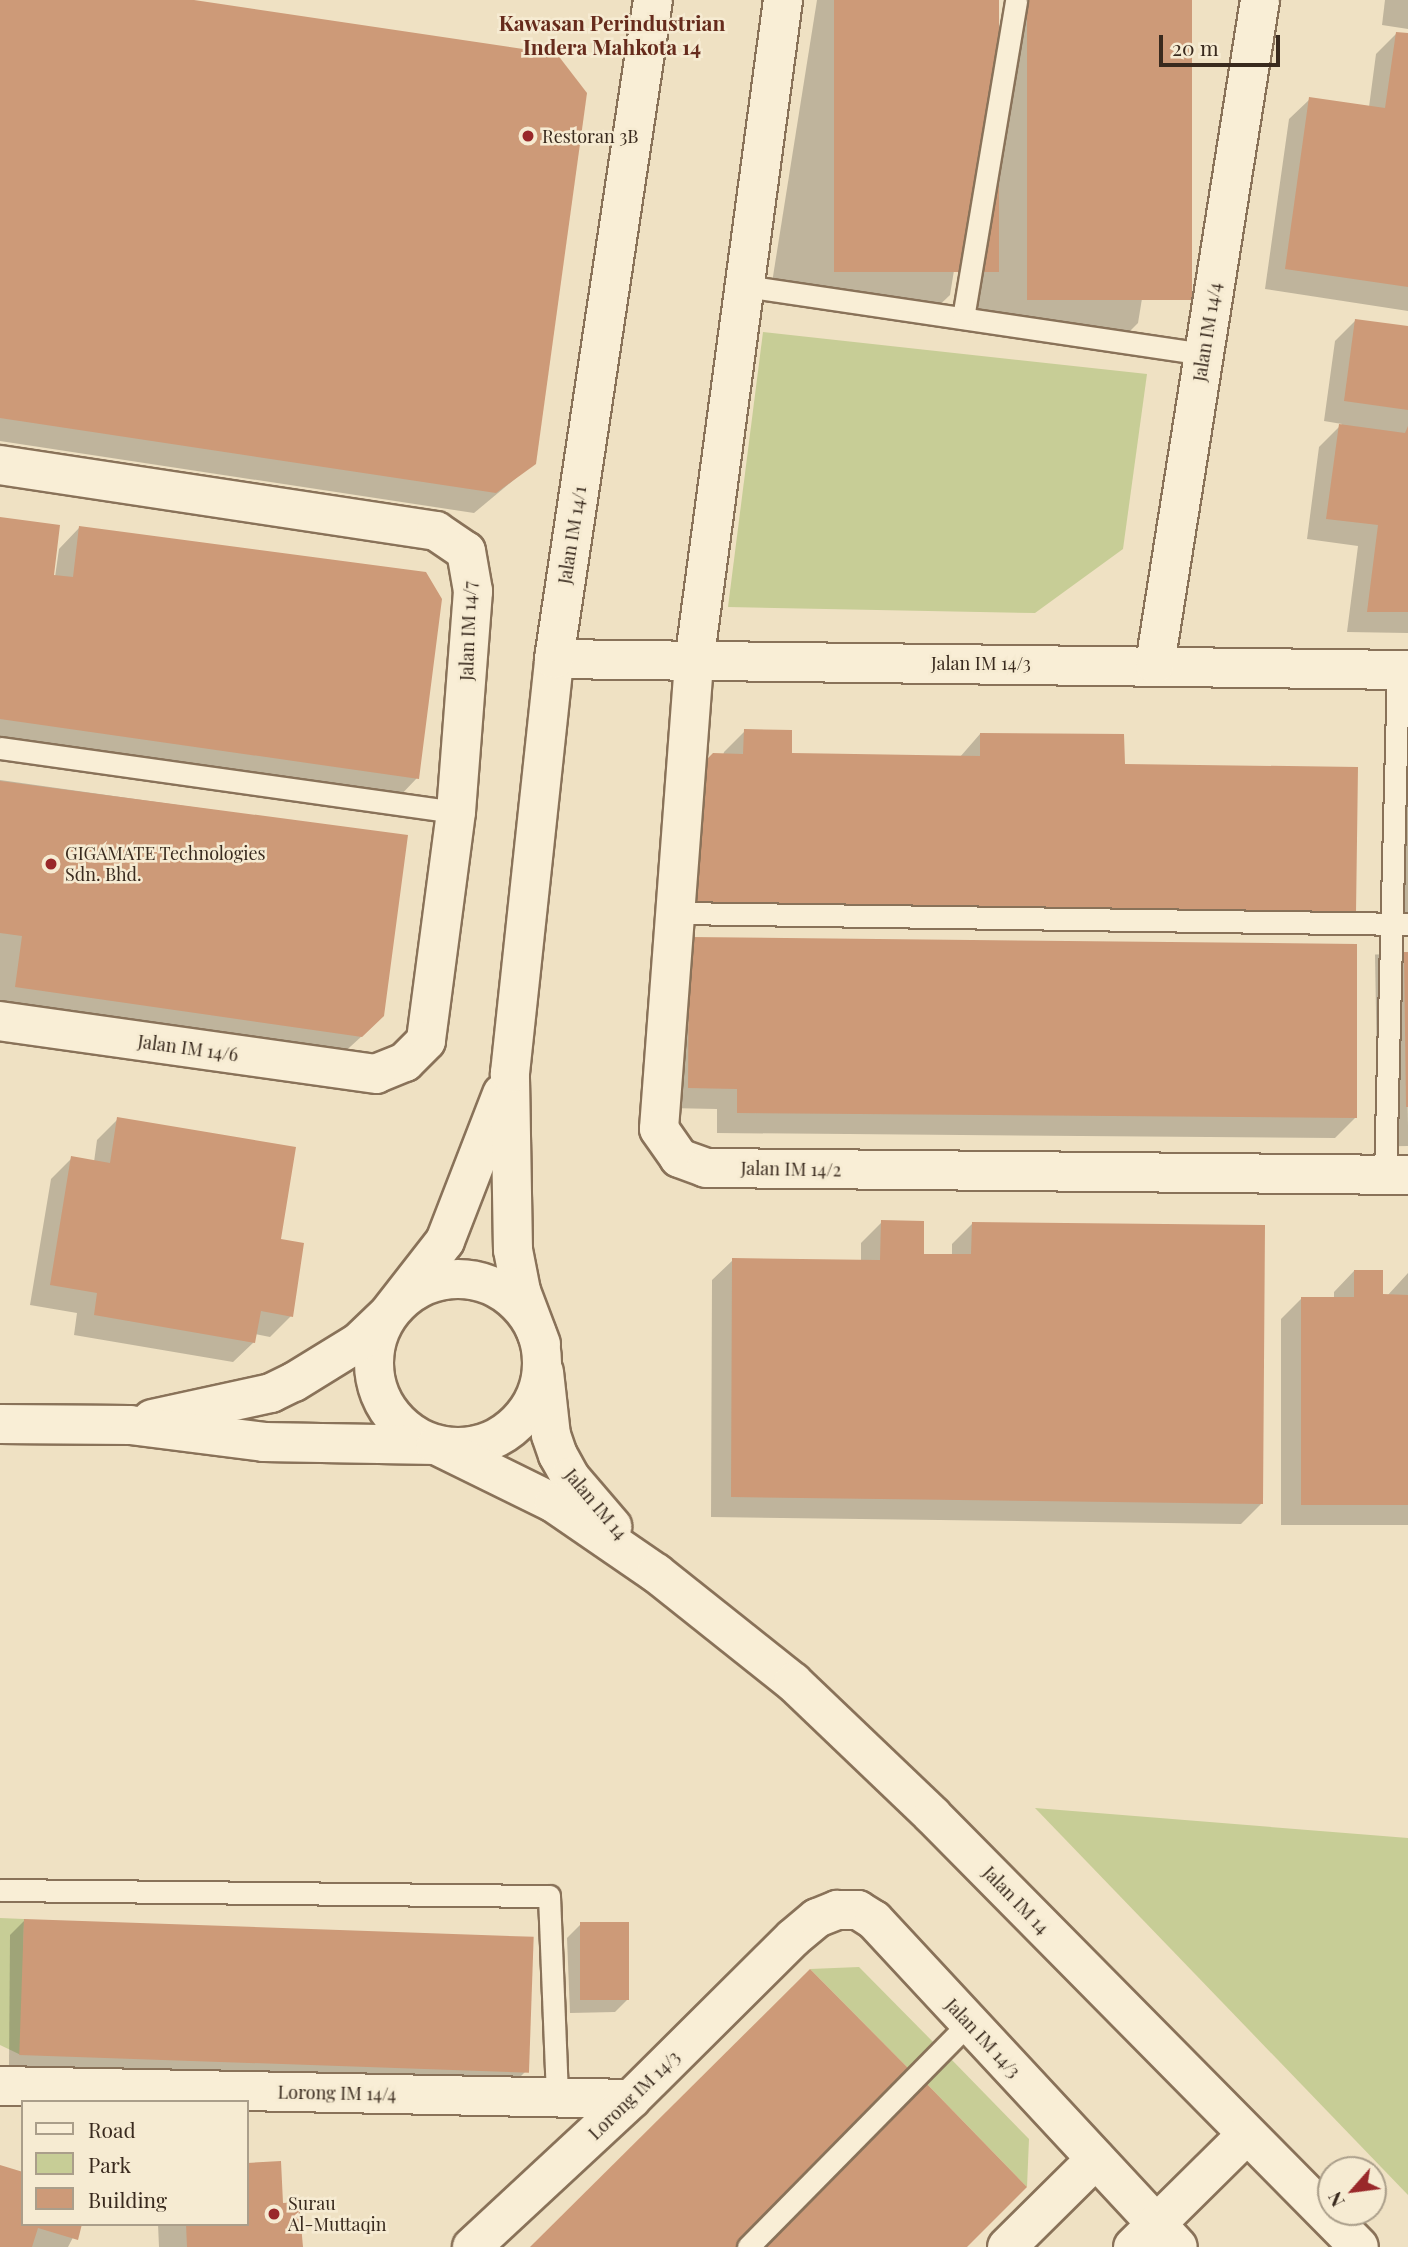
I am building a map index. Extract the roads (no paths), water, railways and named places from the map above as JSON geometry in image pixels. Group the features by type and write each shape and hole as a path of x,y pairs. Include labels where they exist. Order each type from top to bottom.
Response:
{"street":[{"name":"Jalan IM 14/1","path":"510,1073 554,659 653,0"},
{"path":"694,663 783,0"},
{"name":"Jalan IM 14/4","path":"1155,664 1260,0"},
{"name":"Jalan IM 14/7","path":"0,465 436,531 466,551 473,591 456,812 426,1041 405,1062 376,1074"},
{"name":"Jalan IM 14/3","path":"554,659 694,663 1155,664 1403,669"},
{"name":"Jalan IM 14/2","path":"694,663 659,1129 679,1158 706,1168 1396,1175"},
{"name":"Jalan IM 14/6","path":"0,1021 376,1074"},
{"path":"436,1445 412,1434 391,1415 378,1391 373,1364 377,1338 389,1313 436,1255 456,1220 510,1073"},
{"path":"0,1423 130,1425 264,1442 436,1445 465,1448 493,1440 517,1424 534,1401 542,1373 541,1343 521,1291 513,1250 510,1073"},
{"path":"130,1425 271,1393 337,1358 408,1294 432,1281 472,1280 510,1296 530,1317 541,1343"},
{"name":"Jalan IM 14","path":"541,1343 551,1435 558,1455 590,1502 656,1573"},
{"name":"Jalan IM 14","path":"436,1445 554,1503 656,1573 793,1682 892,1777 1359,2247"},
{"name":"Jalan IM 14/3","path":"793,1938 817,1918 837,1910 858,1910 874,1920 1096,2159 1155,2239"},
{"name":"Lorong IM 14/3","path":"472,2247 631,2099 793,1938"},
{"name":"Lorong IM 14/4","path":"0,2086 631,2099"},
{"path":"1155,2239 1246,2135"},
{"path":"1007,2247 1096,2159"}],"lane":[{"path":"963,318 1016,0"},
{"path":"744,286 1203,354"},
{"path":"1396,1175 1403,669"},
{"path":"0,748 456,812"},
{"path":"676,914 1400,923"},
{"path":"0,1890 549,1896 557,2098"},
{"path":"748,2247 969,2023"}],"place":[{"name":"Restoran 3B","path":"528,136"},
{"name":"GIGAMATE Technologies Sdn. Bhd.","path":"51,864"},
{"name":"Surau Al-Muttaqin","path":"274,2214"}],"district":[{"name":"Kawasan Perindustrian Indera Mahkota 14","path":"612,34"}]}
